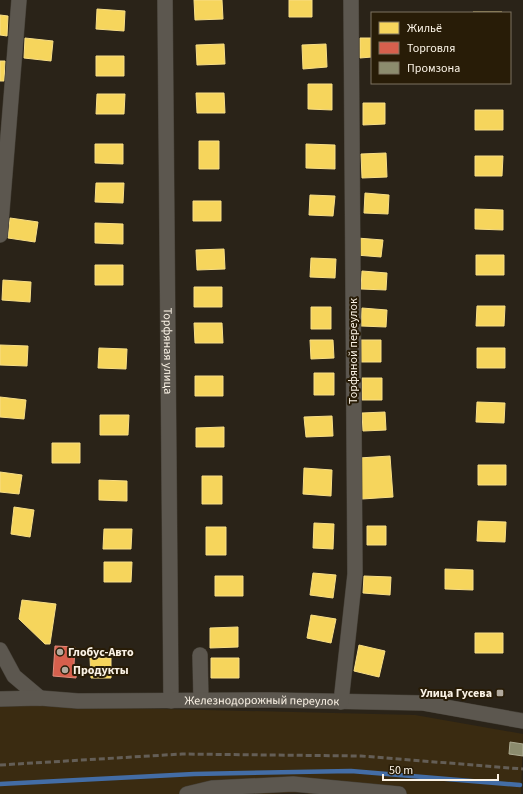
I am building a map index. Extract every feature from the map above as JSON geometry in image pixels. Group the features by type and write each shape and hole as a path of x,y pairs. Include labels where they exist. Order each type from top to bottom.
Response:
{"street":[{"path":"0,235 19,0"},
{"name":"Торфяная улица","path":"165,0 170,701"},
{"name":"Торфяной переулок","path":"341,702 355,574 350,0"},
{"path":"0,650 14,676 40,698"},
{"path":"200,655 201,700"},
{"name":"Железнодорожный переулок","path":"0,699 40,698 78,702 272,700 423,703 523,721"},
{"path":"193,793 212,788 293,784 399,794"}],"shaded area":[{"path":"0,703 1,705 415,715 523,734 521,794 308,794 308,792 262,794 0,794"}],"building: Жильё":[{"path":"194,0 222,0 223,19 195,20"},
{"path":"289,0 312,0 312,17 289,17"},
{"path":"97,9 125,11 124,31 96,29"},
{"path":"0,15 8,16 7,36 0,35"},
{"path":"25,38 53,41 51,61 24,58"},
{"path":"360,38 371,38 371,57 360,58"},
{"path":"224,44 225,64 197,65 196,45"},
{"path":"326,44 327,67 303,69 302,45"},
{"path":"96,56 124,56 124,76 96,76"},
{"path":"0,61 5,61 4,81 0,81"},
{"path":"308,84 332,84 332,110 308,109"},
{"path":"196,93 224,93 225,113 197,113"},
{"path":"97,94 125,94 124,114 96,114"},
{"path":"363,103 385,103 385,124 363,125"},
{"path":"475,110 503,110 503,130 475,130"},
{"path":"199,141 219,141 219,169 199,169"},
{"path":"95,144 123,144 123,164 95,163"},
{"path":"306,144 335,145 335,169 306,168"},
{"path":"386,153 387,177 362,178 361,154"},
{"path":"475,156 503,156 502,176 475,176"},
{"path":"96,183 124,183 123,203 95,202"},
{"path":"365,193 389,195 388,214 364,213"},
{"path":"310,195 335,196 333,216 309,215"},
{"path":"193,201 221,201 221,221 193,221"},
{"path":"475,209 503,210 503,230 475,229"},
{"path":"10,218 38,222 35,242 8,238"},
{"path":"95,223 123,224 123,244 95,243"},
{"path":"357,238 383,240 381,257 356,255"},
{"path":"224,249 225,269 197,270 196,250"},
{"path":"476,255 504,255 504,275 476,275"},
{"path":"311,258 336,259 335,278 310,277"},
{"path":"95,265 123,265 123,285 95,285"},
{"path":"362,271 387,273 386,290 361,289"},
{"path":"3,280 31,282 30,302 2,300"},
{"path":"194,287 222,287 222,307 194,307"},
{"path":"477,306 505,306 504,326 476,326"},
{"path":"311,307 331,307 331,329 311,329"},
{"path":"362,308 387,310 386,327 361,326"},
{"path":"194,323 222,323 223,343 195,343"},
{"path":"310,340 333,340 334,358 311,359"},
{"path":"361,340 381,340 381,362 361,362"},
{"path":"0,345 28,346 27,366 0,365"},
{"path":"99,348 127,349 126,369 98,368"},
{"path":"477,348 505,348 505,368 477,368"},
{"path":"314,373 334,373 334,395 314,395"},
{"path":"195,376 223,376 223,396 195,396"},
{"path":"362,378 382,378 382,400 362,400"},
{"path":"0,397 26,400 24,419 0,417"},
{"path":"477,402 505,403 504,423 476,422"},
{"path":"385,412 386,430 363,431 362,413"},
{"path":"100,415 129,415 128,435 100,435"},
{"path":"332,416 333,436 306,437 304,417"},
{"path":"224,427 224,447 196,447 196,428"},
{"path":"52,443 80,443 80,463 52,463"},
{"path":"390,456 393,497 362,499 359,458"},
{"path":"478,465 506,465 506,485 478,485"},
{"path":"304,468 332,470 331,496 303,494"},
{"path":"0,472 22,475 19,494 0,492"},
{"path":"202,476 222,476 222,504 202,504"},
{"path":"99,480 127,481 127,501 99,500"},
{"path":"14,507 34,510 30,537 11,534"},
{"path":"478,521 506,522 505,542 477,541"},
{"path":"314,523 334,524 333,549 313,548"},
{"path":"367,526 386,526 386,545 367,545"},
{"path":"206,527 226,527 226,555 206,555"},
{"path":"104,529 132,529 131,549 103,549"},
{"path":"104,562 132,562 131,582 104,582"},
{"path":"445,569 473,570 473,590 445,589"},
{"path":"313,573 336,575 333,598 310,595"},
{"path":"215,576 243,576 243,596 215,596"},
{"path":"364,576 391,577 390,595 363,593"},
{"path":"22,600 56,604 50,644 45,644 19,619"},
{"path":"311,615 336,619 331,643 307,638"},
{"path":"238,627 238,647 210,648 210,628"},
{"path":"475,633 503,633 503,653 475,653"},
{"path":"359,645 385,651 379,677 354,671"},
{"path":"90,658 111,658 111,678 91,678"},
{"path":"211,658 239,658 239,678 211,678"}],"building: Торговля":[{"path":"55,646 75,647 74,665 77,665 76,678 53,676"}],"building: Промзона":[{"path":"510,742 523,744 523,756 509,754"}],"waterway":[{"path":"0,784 194,774 351,771 520,785"}],"railway":[{"path":"0,765 182,754 361,756 523,769"}],"place":[{"name":"Глобус-Авто","path":"60,652"},
{"name":"Продукты","path":"65,670"},
{"name":"Улица Гусева","path":"500,693"}]}
